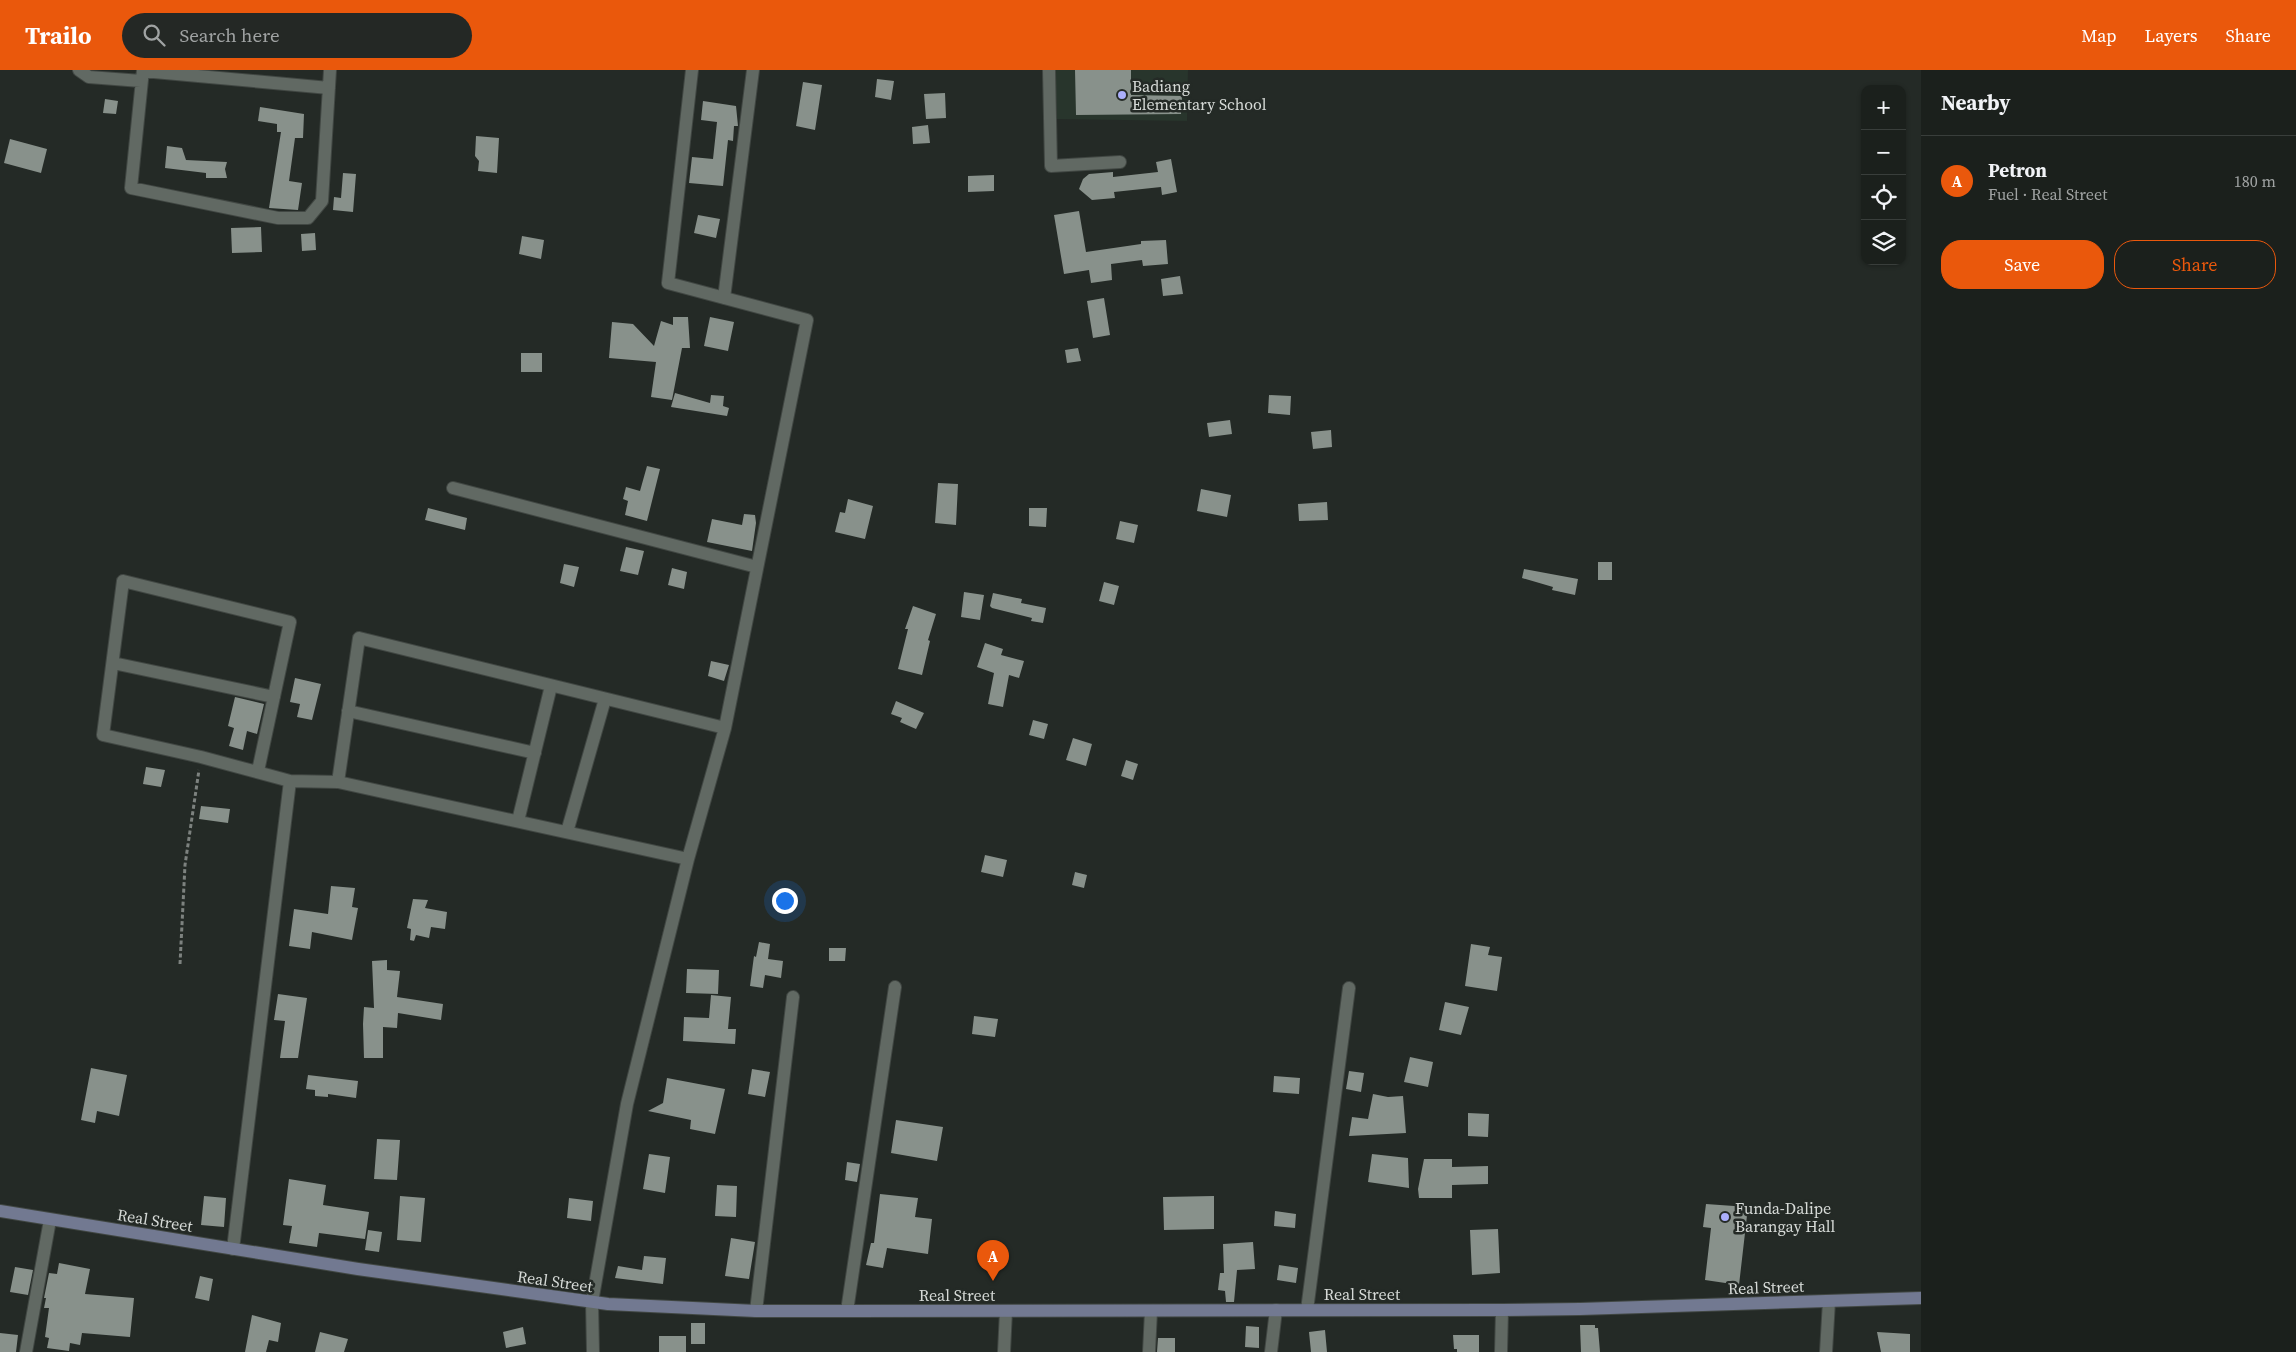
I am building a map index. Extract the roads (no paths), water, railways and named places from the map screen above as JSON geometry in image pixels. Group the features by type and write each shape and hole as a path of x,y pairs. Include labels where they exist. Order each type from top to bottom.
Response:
{"main road":[{"name":"Real Street","path":"0,1212 358,1269 592,1302 756,1311 1502,1310 1921,1298"}],"street":[{"path":"79,70 89,77 142,74 328,88"},
{"path":"142,74 131,188 278,218 308,218 322,200 330,70"},
{"path":"593,1352 592,1302 627,1104 688,859 725,728 807,320 668,283 692,70"},
{"path":"724,298 753,70"},
{"path":"1049,70 1051,166 1120,162"},
{"path":"453,488 757,566"},
{"path":"258,771 290,622 124,582 103,736 201,757 290,781 338,782 688,859"},
{"path":"338,782 359,638 725,728"},
{"path":"113,663 274,696"},
{"path":"518,821 551,686"},
{"path":"567,832 605,699"},
{"path":"348,711 535,753"},
{"path":"233,1249 290,781"},
{"path":"847,1311 895,987"},
{"path":"1307,1310 1349,988"},
{"path":"756,1311 793,997"},
{"path":"26,1352 50,1220"},
{"path":"1826,1352 1829,1301"},
{"path":"1271,1352 1276,1310"},
{"path":"1501,1352 1502,1310"},
{"path":"1004,1352 1006,1311"},
{"path":"1149,1352 1151,1311"}],"place":[{"name":"Badiang Elementary School","path":"1122,95"},
{"name":"Funda-Dalipe Barangay Hall","path":"1725,1217"},
{"name":"Petron","path":"993,1281"}]}
